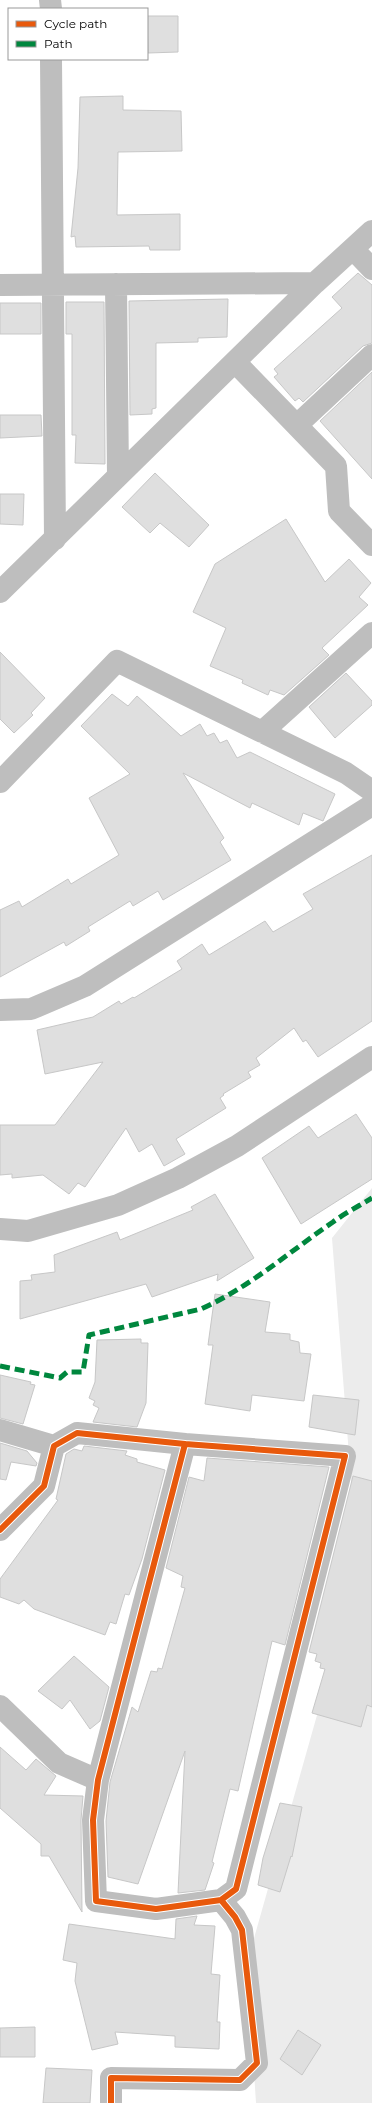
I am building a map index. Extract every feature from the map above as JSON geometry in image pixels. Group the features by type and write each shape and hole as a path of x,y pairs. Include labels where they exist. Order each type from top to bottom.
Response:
{"street":[{"path":"51,60 55,539"},
{"path":"0,592 315,282 372,231"},
{"path":"353,249 372,269"},
{"path":"0,285 315,282"},
{"path":"116,284 118,476"},
{"path":"297,425 372,354"},
{"path":"235,362 336,466 339,510 372,544"},
{"path":"262,732 372,633"},
{"path":"0,782 117,661 346,773 372,791"},
{"path":"0,1010 30,1009 84,986 372,805"},
{"path":"0,1229 28,1231 118,1205 178,1178 237,1146 372,1056"},
{"path":"0,1430 54,1446 77,1433 185,1444 345,1456 236,1889 221,1900 156,1909 96,1901 93,1820 98,1780 185,1444"},
{"path":"0,1530 44,1486 54,1446"},
{"path":"0,1706 60,1763 98,1780"},
{"path":"111,2103 111,2078 240,2080 257,2063 242,1930 235,1916 221,1900"}],"shaded area":[{"path":"372,1188 372,2103 256,2103 247,1963 358,1570 332,1238"}],"building":[{"path":"148,16 178,16 178,52 148,53"},
{"path":"123,96 123,110 181,111 182,151 118,152 117,215 180,214 180,250 150,250 149,246 76,247 75,236 71,237 78,168 80,97"},
{"path":"358,273 372,285 372,343 363,346 303,402 299,398 295,401 274,377 278,374 274,369 342,308 332,297"},
{"path":"228,299 227,337 198,338 198,342 156,343 156,408 152,409 152,414 130,415 129,301"},
{"path":"66,302 104,302 105,464 75,463 76,435 72,435 72,334 66,334"},
{"path":"0,303 41,303 41,334 0,334"},
{"path":"372,372 372,479 320,421"},
{"path":"0,415 41,415 42,436 0,438"},
{"path":"155,473 209,525 189,547 160,523 150,533 122,507"},
{"path":"0,494 24,494 23,525 0,524"},
{"path":"286,519 325,582 349,559 371,583 359,597 368,605 322,648 329,655 284,695 270,690 268,695 242,683 243,680 210,666 226,628 193,612 215,564"},
{"path":"0,652 45,698 31,713 33,715 14,733 0,719"},
{"path":"346,673 372,701 372,705 335,738 309,707"},
{"path":"112,694 128,706 137,696 181,736 200,724 207,736 214,733 220,743 227,740 237,758 250,752 335,794 323,821 303,813 299,825 252,803 250,808 183,773 224,838 220,842 231,860 163,900 158,891 133,906 130,901 88,927 90,931 66,946 64,942 0,977 0,910 19,901 22,907 68,879 71,884 119,855 89,798 130,774 81,726"},
{"path":"372,855 372,1021 318,1057 306,1040 303,1042 294,1028 256,1058 260,1065 248,1072 251,1077 223,1094 224,1095 220,1098 226,1108 176,1139 185,1154 164,1166 152,1144 139,1152 126,1128 85,1187 78,1183 69,1194 43,1175 12,1178 12,1174 0,1175 0,1125 55,1125 103,1062 45,1074 37,1030 93,1017 119,1001 121,1004 133,997 134,998 182,969 177,961 202,944 209,955 265,921 273,932 313,909 303,894"},
{"path":"356,1114 372,1138 372,1179 301,1224 262,1158 309,1126 318,1138"},
{"path":"215,1194 254,1258 217,1281 218,1274 152,1297 146,1284 20,1319 20,1281 32,1280 31,1275 55,1272 54,1255 117,1232 120,1240 193,1210 191,1207"},
{"path":"215,1294 270,1302 265,1332 290,1334 290,1340 299,1342 300,1353 311,1354 304,1401 252,1395 250,1411 205,1404 213,1345 208,1345"},
{"path":"141,1339 141,1343 148,1343 146,1403 137,1427 93,1422 99,1408 93,1405 95,1401 89,1398 95,1382 97,1340"},
{"path":"0,1375 31,1382 30,1384 35,1385 23,1424 0,1418"},
{"path":"313,1395 359,1400 355,1435 309,1427"},
{"path":"0,1443 27,1451 37,1463 36,1466 11,1462 6,1480 0,1479"},
{"path":"84,1446 127,1451 125,1455 137,1459 137,1462 165,1470 142,1559 129,1595 125,1594 116,1624 110,1622 105,1635 34,1609 24,1600 19,1604 0,1597 0,1579 58,1500 56,1499 66,1454 74,1449 82,1451"},
{"path":"207,1458 329,1467 285,1645 272,1641 238,1791 230,1789 212,1862 214,1863 205,1890 178,1893 185,1751 138,1884 108,1877 106,1821 110,1782 132,1707 138,1712 151,1671 157,1672 158,1668 162,1669 185,1588 181,1587 183,1576 166,1568 189,1477 204,1481"},
{"path":"353,1476 372,1481 372,1707 367,1705 361,1727 312,1713 325,1669 320,1668 321,1663 315,1661 317,1654 309,1652"},
{"path":"74,1656 109,1687 100,1721 90,1729 70,1700 62,1709 38,1691"},
{"path":"0,1747 26,1770 36,1759 56,1776 44,1795 83,1796 81,1820 82,1912 49,1856 41,1856 41,1844 0,1808"},
{"path":"280,1803 302,1807 292,1857 291,1856 280,1892 258,1885 263,1858"},
{"path":"197,1916 194,1925 215,1926 211,1974 220,1975 217,2022 220,2022 219,2049 175,2047 175,2036 115,2032 118,2044 92,2050 75,1981 77,1963 63,1960 69,1924 175,1939 176,1919"},
{"path":"35,2027 35,2057 0,2057 0,2028"},
{"path":"298,2030 321,2045 302,2075 280,2059"},
{"path":"46,2068 92,2070 90,2103 43,2103"}],"marked path":[{"path":"0,1366 60,1378 67,1372 83,1372 89,1335 201,1309 253,1280 317,1233 372,1198"}],"cycle path":[{"path":"0,1530 44,1486 54,1446 77,1433 185,1444 98,1780 93,1820 96,1901 156,1909 221,1900 235,1917 242,1930 257,2063 240,2080 111,2078 111,2103"},
{"path":"185,1444 345,1456 236,1889 221,1900"}]}
